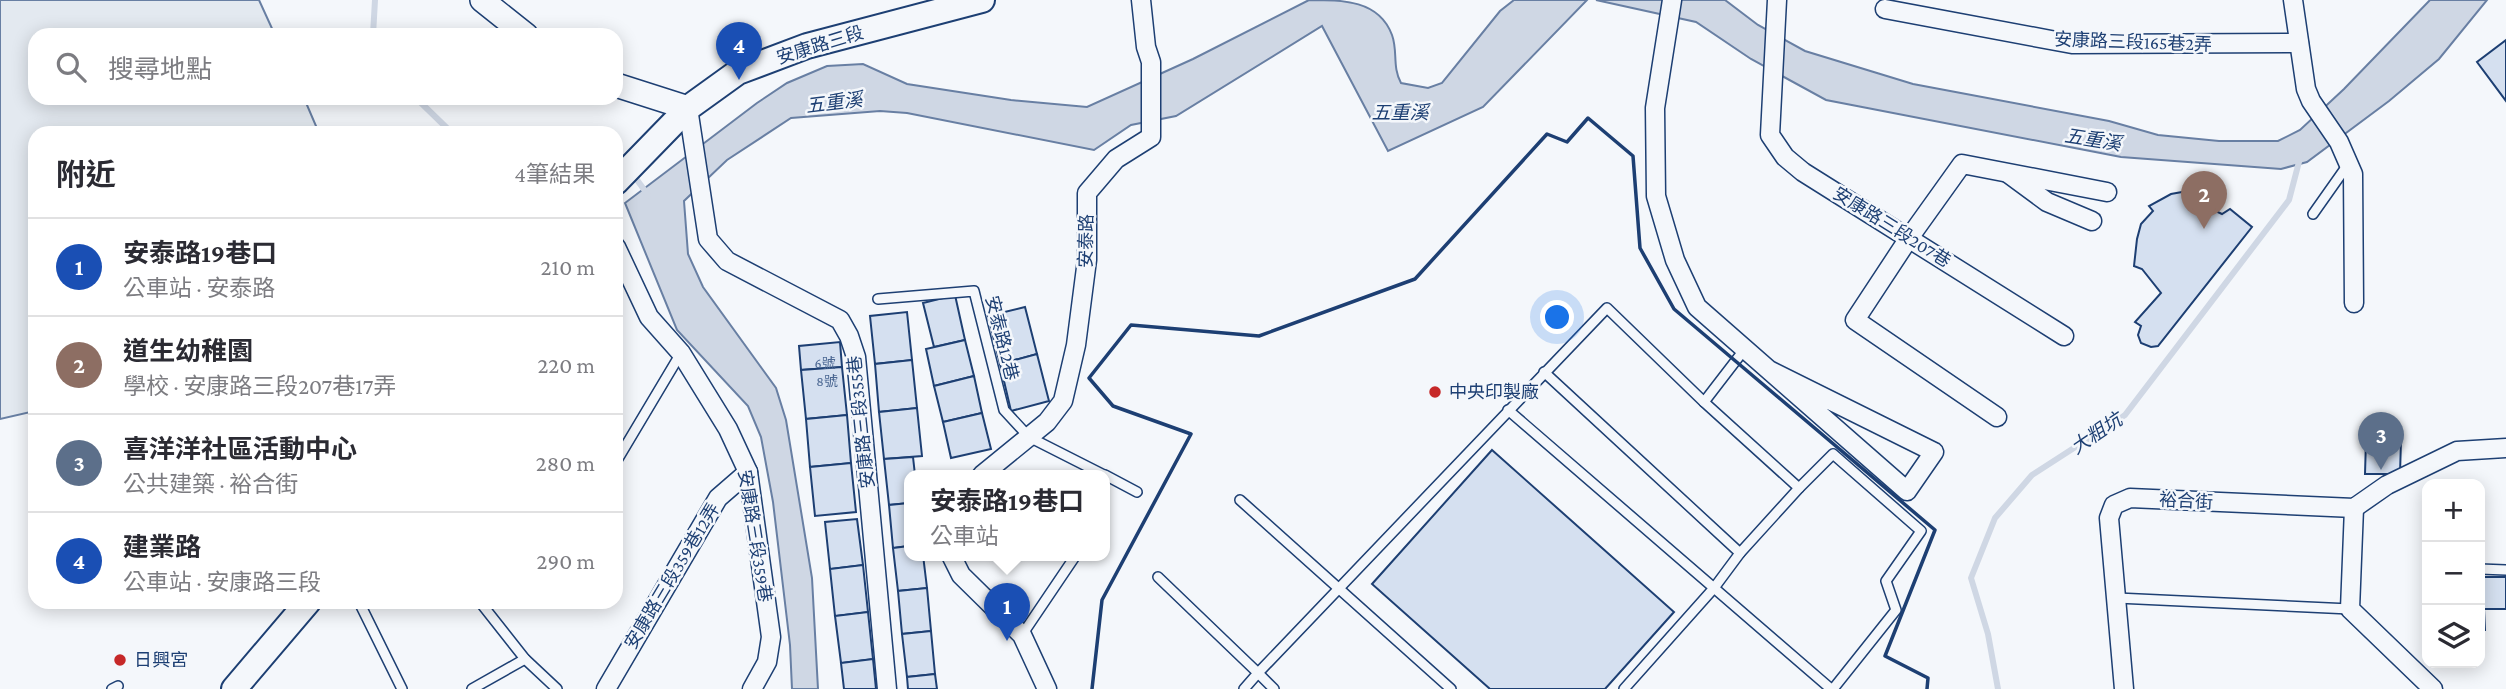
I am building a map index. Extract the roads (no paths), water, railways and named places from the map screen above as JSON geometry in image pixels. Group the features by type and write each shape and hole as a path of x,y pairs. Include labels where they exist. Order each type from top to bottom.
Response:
{"main road":[{"name":"安康路三段","path":"623,175 688,108 738,72 795,50 982,0"},
{"path":"234,689 302,609"}],"street":[{"path":"482,0 517,28"},
{"name":"安泰路","path":"988,470 1047,422 1063,401 1076,345 1087,260 1087,193 1115,159 1151,137 1151,62 1146,47 1141,0"},
{"path":"1672,0 1656,108 1656,196 1675,260 1697,307 1907,491 1934,452 1769,370"},
{"path":"2293,0 2306,89 2339,142 2353,174 2354,303"},
{"name":"安康路三段207巷","path":"1777,6 1770,135 1784,157 2064,336"},
{"name":"安康路三段165巷2弄","path":"1885,9 2072,44 2299,43"},
{"path":"623,87 688,108"},
{"name":"安康路三段355巷","path":"688,108 700,201 708,239 727,261 840,320 849,336 856,357 887,689"},
{"path":"1997,416 1855,320 1962,164 2107,192"},
{"path":"2004,170 2048,202 2092,221"},
{"name":"安康路三段359巷","path":"623,262 649,317 681,353 728,429 748,472 771,638 767,662 752,689"},
{"path":"2433,689 2350,609 2354,508 2387,485 2458,451 2506,448"},
{"name":"安康路三段359巷12弄","path":"606,689 718,498 748,472"},
{"name":"裕合街","path":"2124,689 2109,518 2114,505 2130,498 2354,508"},
{"path":"954,561 961,575 1022,635 1047,689"}],"lane":[{"path":"2313,214 2348,163"},
{"name":"安泰路12巷","path":"877,299 974,291 1004,410 1029,437"},
{"path":"1244,689 1607,308 1704,402 1799,488"},
{"path":"1704,402 1744,350"},
{"path":"623,450 681,353"},
{"path":"1544,372 1740,552"},
{"path":"1508,410 1714,588 1832,689 1896,610 1886,581 1921,531 1833,454 1740,552 1714,588 1624,689"},
{"path":"1029,437 1095,470"},
{"path":"1110,478 1138,492"},
{"path":"1240,500 1451,689"},
{"path":"1022,635 1072,561"},
{"path":"2485,569 2506,569"},
{"path":"1158,577 1274,689"},
{"path":"2117,598 2350,609"},
{"path":"362,609 402,689"},
{"path":"486,609 526,659 557,689"},
{"path":"472,689 526,659"}],"water":[{"name":"五重溪","path":"1309,0 1358,4 1378,15 1392,35 1401,83 1428,88 1442,83 1500,11 1514,0 1587,0 1483,107 1388,151 1322,26 1176,116 1131,125 1094,150 907,113 880,111 791,118 727,160 684,201 688,254 703,287 776,388 786,420 812,578 818,689 792,689 790,645 773,502 761,437 748,406 677,330 625,203 757,103 787,83 827,66 863,64 907,84 1011,100 1087,107 1193,59"},
{"name":"五重溪","path":"1596,0 1725,0 1758,25 1805,51 1913,84 2109,121 2158,135 2219,141 2278,141 2300,130 2344,89 2430,0 2487,0 2439,59 2389,101 2307,162 2281,169 2121,157 1826,100 1751,59 1696,22"}],"waterway":[{"path":"373,28 375,0"},
{"path":"423,105 445,126"},
{"name":"大粗坑","path":"1998,689 1988,634 1971,578 1995,518 2032,475 2125,415 2289,200 2300,158"},
{"path":"632,173 648,195"}],"place":[{"name":"建業路","path":"739,80"},
{"name":"道生幼稚園","path":"2204,229"},
{"name":"中央印製廠","path":"1435,392"},
{"name":"喜洋洋社區活動中心","path":"2381,470"},
{"name":"安泰路19巷口","path":"1007,641"},
{"name":"日興宮","path":"120,660"}]}
